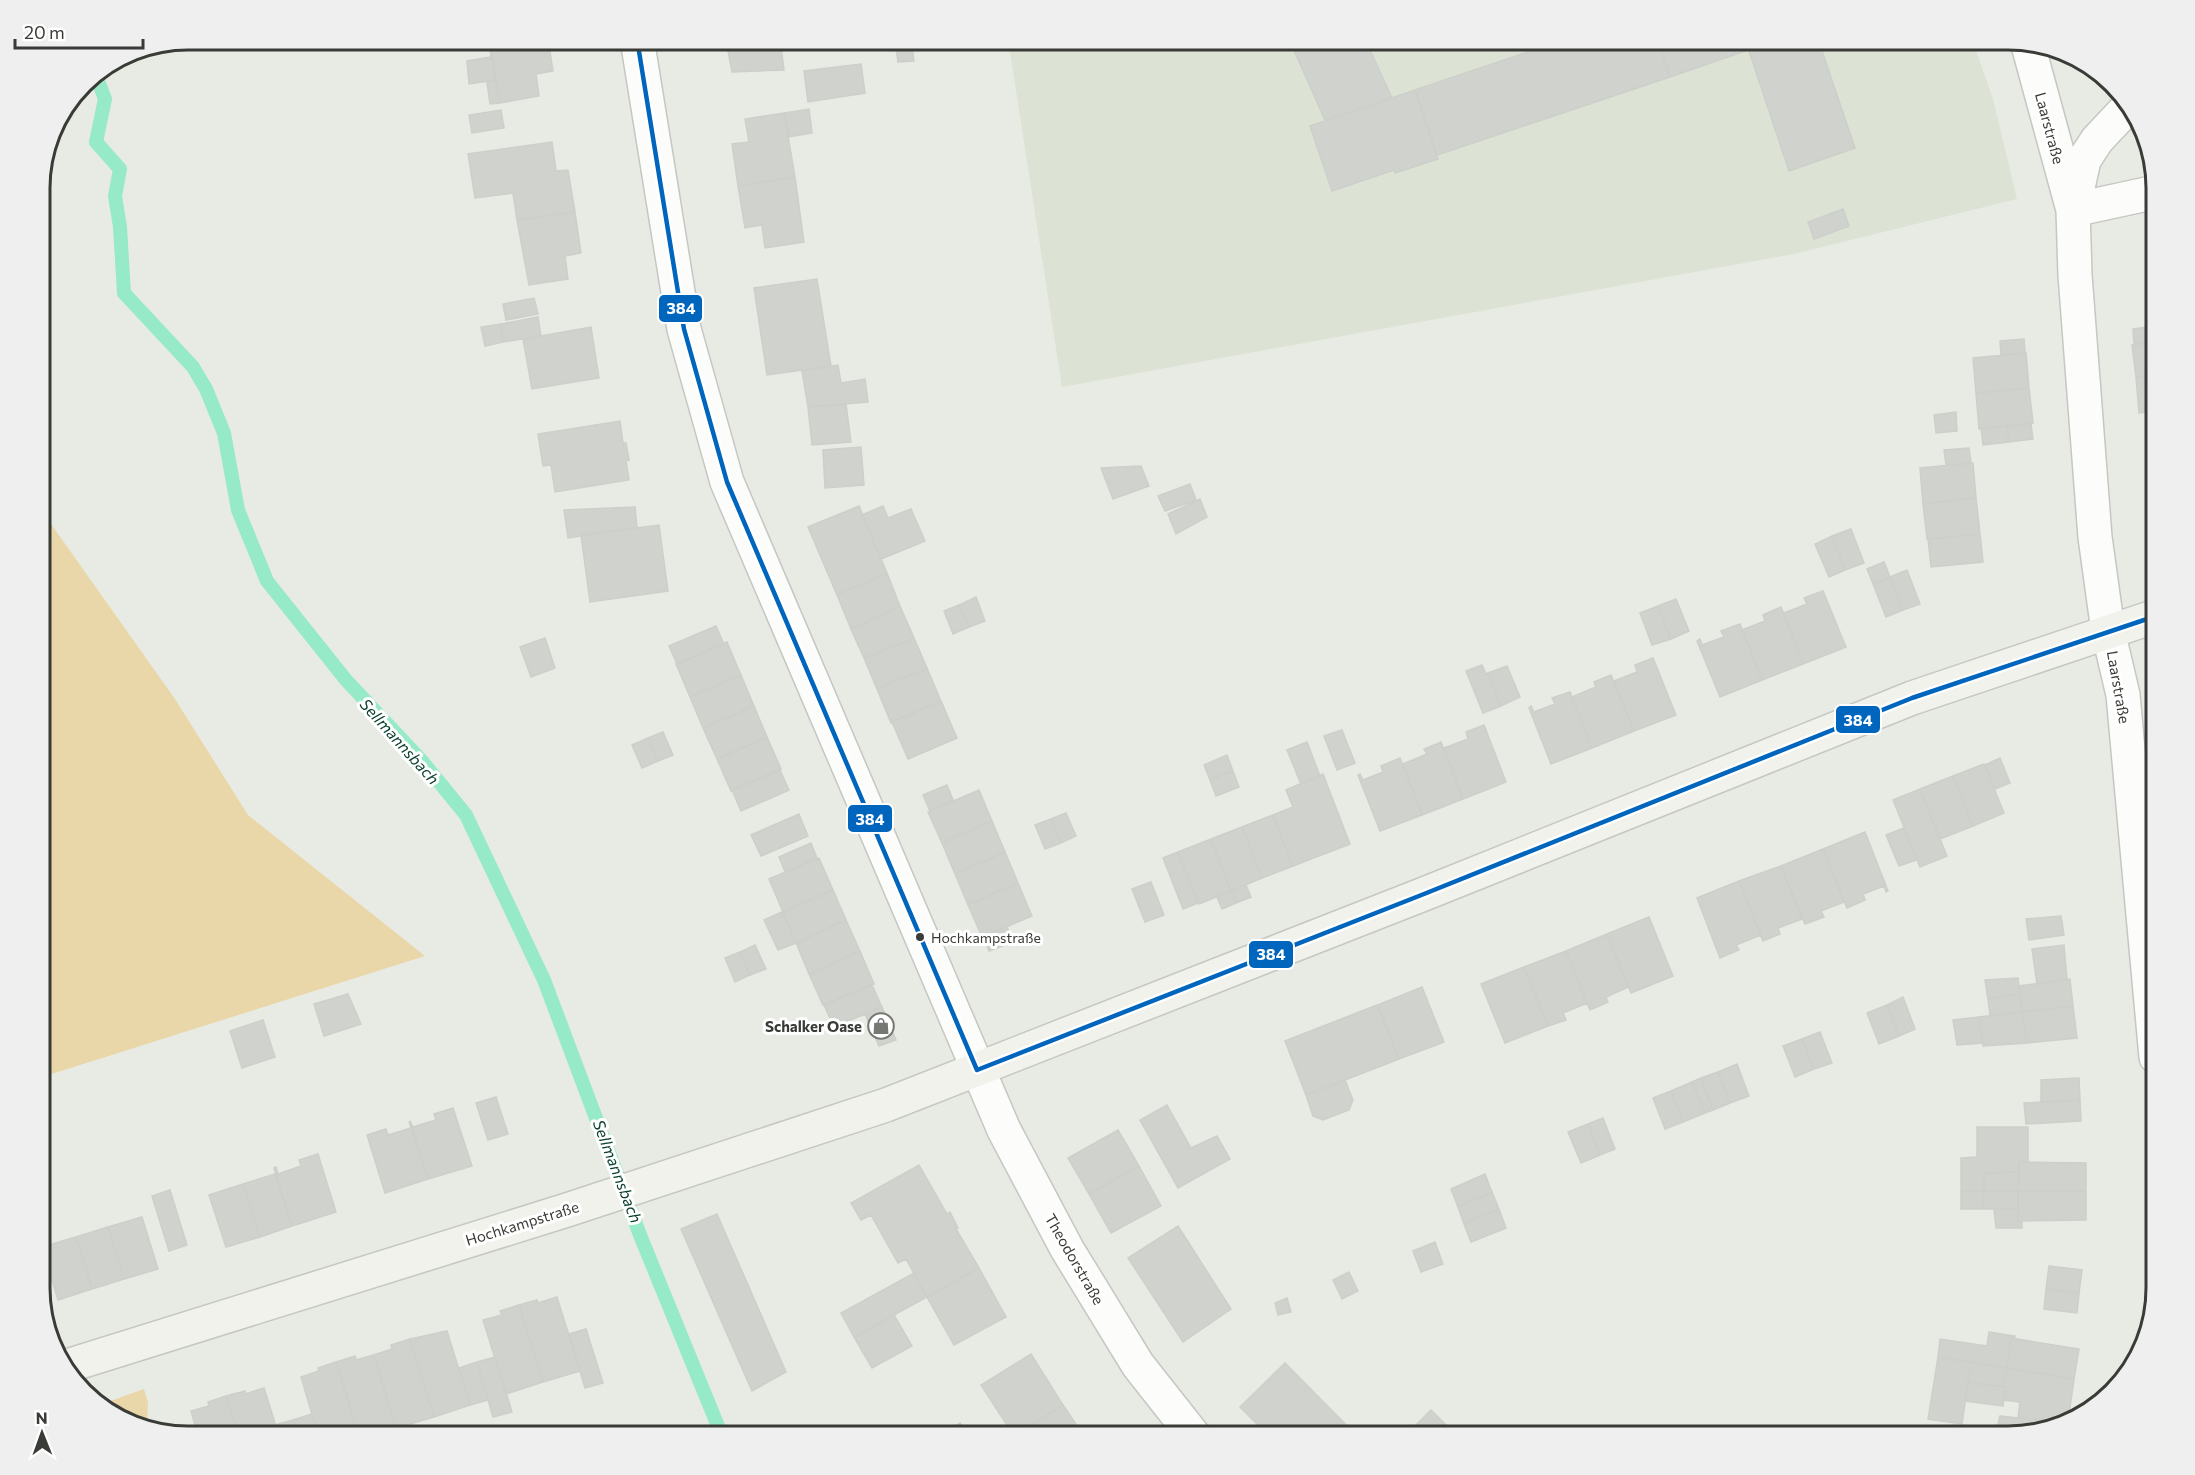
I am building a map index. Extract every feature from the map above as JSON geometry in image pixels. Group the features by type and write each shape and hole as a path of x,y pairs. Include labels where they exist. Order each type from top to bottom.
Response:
{"street":[{"name":"Theodorstraße","path":"639,50 684,328 727,482 1004,1130 1067,1250 1138,1365 1186,1426"},
{"name":"Laarstraße","path":"2030,52 2073,210 2075,275 2095,537 2108,631 2123,695 2146,947"},
{"name":"Laarstraße","path":"2073,210 2084,160 2097,140 2123,112"},
{"path":"2073,210 2146,194"},
{"name":"Hochkampstraße","path":"73,1364 592,1202 886,1105 1424,894 1912,698 2146,619"}],"shaded area":[{"path":"1010,50 1976,50 1993,99 2017,199 1794,254 1062,387"},
{"path":"50,523 175,699 248,815 425,956 50,1075"},
{"path":"144,1389 148,1403 147,1420 126,1411 110,1401"}],"building":[{"path":"490,50 495,80 469,84 467,61 491,57"},
{"path":"491,50 550,50 553,71 536,74 539,96 500,103"},
{"path":"728,50 781,50 784,70 732,72"},
{"path":"896,50 912,50 914,61 898,62"},
{"path":"1294,50 1370,50 1392,98 1325,120"},
{"path":"1533,50 1661,50 1670,77 1437,155 1415,90"},
{"path":"1661,50 1748,50 1670,77"},
{"path":"1822,50 1855,148 1789,171 1749,51"},
{"path":"861,64 865,93 808,102 804,71"},
{"path":"495,80 500,103 490,104 487,82"},
{"path":"1415,90 1438,159 1395,173 1394,170 1332,191 1310,126"},
{"path":"809,109 812,133 789,137 784,113"},
{"path":"501,110 504,128 472,133 469,115"},
{"path":"784,113 795,177 738,186 732,144 749,142 745,119"},
{"path":"552,142 556,171 568,170 575,212 517,220 513,193 475,198 468,154"},
{"path":"795,177 804,242 765,248 762,225 745,228 738,186"},
{"path":"1843,209 1849,226 1814,239 1808,222"},
{"path":"575,212 581,253 565,256 568,279 529,285 517,220"},
{"path":"817,279 831,366 767,375 754,288"},
{"path":"534,298 538,314 506,320 503,304"},
{"path":"538,317 541,336 503,342 501,324"},
{"path":"500,324 503,342 485,346 481,327"},
{"path":"591,327 599,378 532,389 523,339"},
{"path":"2146,327 2146,343 2134,344 2133,329"},
{"path":"2024,339 2025,353 2001,355 2000,341"},
{"path":"2146,343 2146,376 2136,377 2132,345"},
{"path":"2026,353 2029,388 1976,393 1973,358"},
{"path":"838,365 841,383 865,379 868,402 808,407 802,371"},
{"path":"2146,376 2146,412 2139,413 2136,377"},
{"path":"2029,388 2033,423 1979,429 1976,393"},
{"path":"846,404 851,442 812,445 808,407"},
{"path":"1956,412 1957,431 1936,433 1934,415"},
{"path":"620,421 623,443 626,443 629,460 626,461 629,480 555,492 551,465 543,466 538,434"},
{"path":"2031,424 2033,439 2009,442 2007,426"},
{"path":"2007,426 2009,442 1983,445 1981,428"},
{"path":"861,447 864,485 825,488 823,450"},
{"path":"1969,448 1971,463 1946,465 1944,450"},
{"path":"1973,463 1976,498 1923,504 1920,468"},
{"path":"1141,466 1149,486 1113,499 1101,468"},
{"path":"1190,484 1196,500 1165,511 1158,496"},
{"path":"1976,498 1980,534 1927,539 1923,504"},
{"path":"1200,499 1207,517 1176,534 1168,514"},
{"path":"859,506 887,573 837,595 808,527"},
{"path":"883,506 888,518 911,509 925,541 881,559 862,515"},
{"path":"635,507 637,528 568,538 564,510"},
{"path":"659,525 668,591 590,602 581,535"},
{"path":"1851,529 1864,563 1845,570 1832,536"},
{"path":"1980,534 1983,562 1931,567 1928,539"},
{"path":"1832,536 1845,570 1829,577 1815,544"},
{"path":"1884,562 1890,577 1873,584 1867,569"},
{"path":"1907,570 1920,604 1903,610 1890,577"},
{"path":"887,573 900,606 851,629 837,595"},
{"path":"1890,577 1903,610 1886,617 1873,584"},
{"path":"1823,591 1846,647 1803,664 1784,613 1807,604 1804,598"},
{"path":"976,597 985,621 969,627 959,605"},
{"path":"1676,599 1689,631 1671,639 1658,606"},
{"path":"959,605 969,627 953,634 944,611"},
{"path":"900,606 914,638 864,658 851,629"},
{"path":"1658,606 1671,639 1652,645 1640,613"},
{"path":"1781,607 1803,664 1762,680 1742,630 1765,621 1763,615"},
{"path":"1740,624 1762,680 1720,697 1697,641 1700,639 1702,645 1724,637 1721,631"},
{"path":"716,626 724,644 677,664 669,646"},
{"path":"545,638 555,668 531,677 520,647"},
{"path":"914,638 927,668 877,689 864,658"},
{"path":"727,642 741,675 690,697 676,664"},
{"path":"1653,658 1676,715 1634,731 1614,681 1637,672 1635,665"},
{"path":"1482,665 1486,674 1488,673 1501,706 1483,713 1466,671"},
{"path":"1507,666 1520,697 1501,706 1488,673"},
{"path":"927,668 941,701 891,723 877,689"},
{"path":"741,675 754,706 703,728 690,697"},
{"path":"1611,675 1634,731 1592,748 1572,697 1596,687 1594,682"},
{"path":"1570,692 1592,748 1551,764 1529,708 1531,706 1534,712 1555,704 1552,698"},
{"path":"941,701 957,738 908,759 892,722"},
{"path":"754,706 767,737 717,759 703,728"},
{"path":"1484,725 1506,782 1463,799 1444,748 1468,739 1466,732"},
{"path":"1342,730 1355,763 1337,770 1324,736"},
{"path":"663,732 673,755 658,761 648,738"},
{"path":"767,737 781,769 731,791 717,759"},
{"path":"648,738 658,761 642,768 632,745"},
{"path":"1307,742 1320,776 1301,784 1287,750"},
{"path":"1441,742 1463,799 1422,815 1403,764 1427,754 1424,749"},
{"path":"1227,755 1233,771 1210,780 1204,765"},
{"path":"1400,758 1422,815 1380,831 1358,775 1360,774 1363,780 1383,772 1381,766"},
{"path":"2000,758 2010,783 1995,789 1985,765"},
{"path":"1984,764 2004,813 1973,826 1953,776"},
{"path":"780,770 789,790 741,811 732,790"},
{"path":"1233,771 1239,787 1216,796 1210,780"},
{"path":"1323,774 1350,844 1293,866 1273,815 1293,807 1286,790"},
{"path":"1953,776 1973,826 1940,839 1920,789"},
{"path":"947,785 953,800 930,811 923,795"},
{"path":"1920,789 1947,856 1920,867 1893,800"},
{"path":"979,790 992,821 942,843 928,812"},
{"path":"1066,813 1076,836 1061,843 1051,819"},
{"path":"799,814 808,836 761,856 751,835"},
{"path":"1273,815 1293,866 1262,878 1242,827"},
{"path":"1051,819 1061,843 1045,849 1035,825"},
{"path":"992,821 1005,852 955,874 942,843"},
{"path":"1242,827 1262,878 1231,891 1211,839"},
{"path":"1904,828 1916,860 1899,866 1886,835"},
{"path":"1865,832 1888,891 1886,892 1884,886 1863,894 1865,900 1847,908 1823,849"},
{"path":"1211,839 1231,891 1199,904 1178,852"},
{"path":"811,843 817,858 785,872 779,857"},
{"path":"1823,849 1844,902 1821,911 1824,917 1805,924 1781,866"},
{"path":"1005,852 1018,883 968,905 955,874"},
{"path":"1178,852 1198,903 1183,909 1163,858"},
{"path":"819,858 833,890 783,912 769,879"},
{"path":"1781,866 1802,919 1778,928 1780,934 1763,941 1739,881"},
{"path":"1739,881 1761,935 1736,945 1739,950 1720,958 1697,898"},
{"path":"1151,882 1164,915 1145,922 1132,889"},
{"path":"1018,883 1032,916 982,937 968,905"},
{"path":"1246,885 1251,897 1236,903 1231,891"},
{"path":"833,890 846,920 796,943 783,912"},
{"path":"1231,891 1236,903 1222,909 1217,897"},
{"path":"782,912 796,943 778,950 764,920"},
{"path":"2061,916 2064,935 2029,940 2026,919"},
{"path":"1649,917 1673,976 1631,993 1607,934"},
{"path":"846,920 860,951 809,974 796,943"},
{"path":"1007,927 1013,942 989,951 983,936"},
{"path":"1607,934 1628,987 1606,997 1608,1002 1590,1010 1566,951"},
{"path":"755,945 766,969 750,975 740,952"},
{"path":"2064,945 2067,979 2037,984 2032,949"},
{"path":"860,951 874,984 823,1005 809,974"},
{"path":"1566,951 1587,1003 1563,1013 1566,1020 1548,1026 1524,967"},
{"path":"740,952 750,975 735,982 725,958"},
{"path":"1524,967 1548,1026 1505,1043 1481,984"},
{"path":"2018,978 2020,994 1988,999 1985,980"},
{"path":"2070,979 2073,1006 2022,1012 2019,986"},
{"path":"872,985 882,1007 834,1027 824,1005"},
{"path":"1422,987 1444,1042 1399,1059 1378,1005"},
{"path":"348,994 361,1024 324,1036 314,1004"},
{"path":"2020,994 2022,1012 1990,1016 1988,999"},
{"path":"1903,997 1915,1029 1899,1036 1887,1005"},
{"path":"1377,1005 1399,1059 1306,1095 1285,1041"},
{"path":"1887,1005 1899,1036 1879,1044 1867,1013"},
{"path":"2073,1006 2077,1038 2027,1043 2022,1012"},
{"path":"882,1007 896,1040 879,1046 865,1014"},
{"path":"2022,1012 2027,1043 1983,1046 1979,1017"},
{"path":"1979,1017 1983,1043 1957,1045 1953,1020"},
{"path":"263,1020 275,1057 242,1068 230,1031"},
{"path":"1820,1032 1832,1063 1814,1069 1802,1039"},
{"path":"1802,1039 1814,1069 1795,1077 1783,1046"},
{"path":"1737,1064 1749,1096 1730,1103 1718,1072"},
{"path":"1718,1072 1730,1103 1713,1110 1701,1078"},
{"path":"1701,1078 1713,1110 1705,1113 1692,1082"},
{"path":"2079,1078 2080,1100 2041,1102 2041,1080"},
{"path":"1345,1080 1353,1100 1349,1110 1323,1120 1313,1116 1306,1095"},
{"path":"1692,1082 1705,1113 1683,1122 1671,1091"},
{"path":"1671,1091 1683,1122 1665,1129 1653,1098"},
{"path":"496,1097 508,1134 488,1140 476,1103"},
{"path":"2080,1100 2081,1121 2026,1124 2024,1103"},
{"path":"1167,1105 1191,1148 1217,1136 1230,1159 1178,1188 1140,1120"},
{"path":"453,1108 472,1166 428,1179 410,1121 413,1127 436,1120 434,1114"},
{"path":"1603,1118 1615,1149 1600,1155 1588,1124"},
{"path":"409,1121 428,1179 385,1193 367,1135 386,1129 388,1135 411,1128"},
{"path":"1588,1124 1600,1155 1581,1163 1568,1132"},
{"path":"1977,1127 2028,1127 2028,1162 2019,1162 2019,1172 1984,1173 1984,1191 1961,1191 1961,1158 1977,1157"},
{"path":"1118,1130 1139,1166 1089,1194 1068,1158"},
{"path":"318,1154 336,1212 292,1226 274,1168 276,1167 278,1174 301,1166 299,1160"},
{"path":"2019,1162 2086,1163 2086,1191 2018,1191"},
{"path":"919,1165 947,1214 950,1212 958,1228 956,1229 979,1268 927,1297 906,1259 898,1263 871,1215 861,1220 851,1203"},
{"path":"1139,1166 1161,1206 1111,1233 1089,1194"},
{"path":"2019,1172 2018,1191 1984,1191 1984,1173"},
{"path":"275,1174 292,1226 260,1237 243,1184"},
{"path":"1485,1174 1492,1192 1458,1207 1451,1189"},
{"path":"243,1184 260,1237 226,1247 209,1195"},
{"path":"170,1190 187,1245 169,1251 152,1196"},
{"path":"1961,1191 1984,1191 1983,1209 1961,1209"},
{"path":"1984,1191 2018,1191 2018,1209 1983,1209"},
{"path":"2018,1191 2086,1191 2086,1220 2018,1221"},
{"path":"1492,1192 1499,1209 1464,1224 1458,1207"},
{"path":"1499,1209 1506,1228 1471,1242 1464,1224"},
{"path":"1994,1209 2018,1209 2018,1221 2022,1221 2022,1228 1996,1228"},
{"path":"717,1214 786,1372 752,1391 681,1229"},
{"path":"142,1217 158,1269 124,1279 108,1227"},
{"path":"1178,1226 1231,1309 1183,1342 1128,1258"},
{"path":"108,1227 124,1279 92,1289 76,1237"},
{"path":"76,1237 92,1289 58,1300 50,1274 50,1245"},
{"path":"1435,1242 1443,1264 1421,1272 1413,1251"},
{"path":"2049,1266 2082,1270 2079,1293 2046,1289"},
{"path":"979,1268 1006,1317 954,1345 927,1297"},
{"path":"1349,1272 1358,1291 1342,1299 1333,1280"},
{"path":"914,1273 927,1297 854,1337 841,1313"},
{"path":"2046,1289 2079,1293 2077,1313 2044,1309"},
{"path":"557,1297 580,1371 543,1382 519,1305 537,1300 538,1303"},
{"path":"1287,1298 1291,1312 1278,1315 1275,1303"},
{"path":"519,1305 543,1382 506,1394 483,1320 502,1315 500,1311"},
{"path":"894,1315 912,1346 872,1368 854,1337"},
{"path":"586,1329 603,1383 585,1388 569,1334"},
{"path":"447,1331 470,1405 434,1417 410,1339"},
{"path":"1989,1332 2015,1336 2014,1339 2011,1338 2007,1368 1938,1357 1940,1339 1987,1346"},
{"path":"2011,1338 2079,1349 2074,1379 2007,1368"},
{"path":"410,1339 434,1417 395,1426 374,1355 392,1349 391,1345"},
{"path":"1031,1354 1063,1405 1030,1426 1008,1426 981,1385"},
{"path":"374,1355 395,1426 356,1426 336,1362 355,1356 356,1360"},
{"path":"495,1357 512,1412 493,1417 477,1362"},
{"path":"1938,1357 1971,1362 1962,1424 1928,1419"},
{"path":"336,1362 356,1426 316,1426 301,1377 319,1371 318,1368"},
{"path":"477,1362 488,1400 470,1405 459,1368"},
{"path":"1971,1362 2007,1368 2003,1387 1968,1382"},
{"path":"1285,1363 1347,1426 1259,1426 1240,1407"},
{"path":"2007,1368 2074,1379 2070,1411 2046,1420 2018,1418 2020,1402 2004,1400 2006,1387 2003,1387"},
{"path":"1968,1382 2006,1387 2003,1406 1965,1401"},
{"path":"264,1388 276,1426 236,1426 226,1396 245,1391 245,1394"},
{"path":"226,1396 236,1426 195,1426 191,1411 209,1406 208,1402"},
{"path":"1063,1405 1077,1426 1030,1426"},
{"path":"1431,1410 1447,1426 1415,1426"},
{"path":"312,1414 316,1426 295,1426 293,1420"},
{"path":"2000,1416 2044,1421 2008,1426 1998,1426"},
{"path":"293,1420 295,1426 275,1426"}],"waterway":[{"name":"Sellmannsbach","path":"98,82 105,99 96,142 120,169 115,196 120,227 124,293 193,367 206,389 224,433 238,510 267,581 346,680 422,761 466,815 544,980 640,1235 718,1426"}],"transit line":[{"name":"384","path":"639,50 684,329 727,482 977,1070"},
{"name":"384","path":"977,1070 1912,698 2146,619"}],"place":[{"name":"Hochkampstraße","path":"920,937"},
{"name":"Schalker Oase","path":"881,1026"}]}
